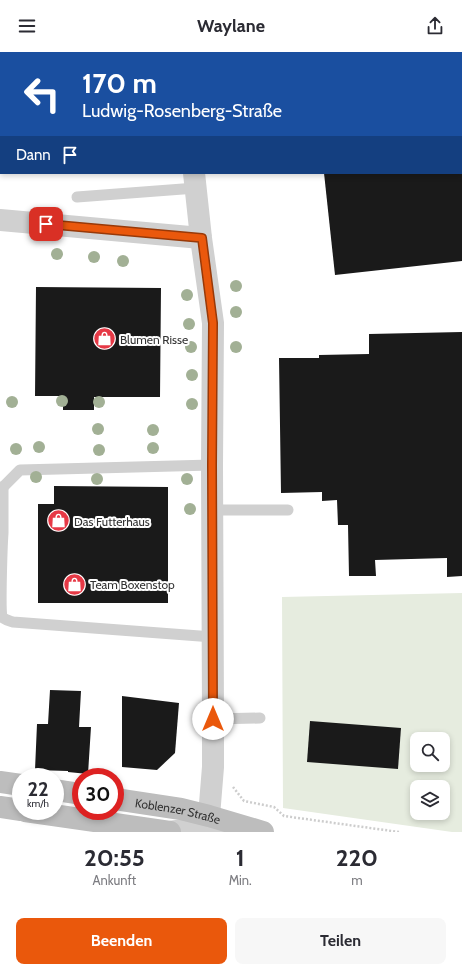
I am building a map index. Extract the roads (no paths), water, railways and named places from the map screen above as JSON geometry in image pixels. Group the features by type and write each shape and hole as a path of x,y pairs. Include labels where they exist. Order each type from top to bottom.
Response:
{"street":[{"path":"169,832 190,829 203,822 214,824 212,784 213,323 195,180"},
{"path":"0,220 202,238"},
{"path":"0,782 12,784"},
{"name":"Koblenzer Straße","path":"124,800 181,809 214,824 263,832"},
{"path":"0,807 12,809"},
{"name":"Koblenzer Straße","path":"64,817 169,832"}],"lane":[{"path":"77,196 195,180"},
{"path":"212,465 20,470 2,487 3,534 0,611 7,621 13,622 213,637"},
{"path":"212,510 288,510"},
{"path":"213,719 260,718"}],"place":[{"name":"Blumen Risse","path":"104,339"},
{"name":"Das Futterhaus","path":"58,521"},
{"name":"Team Boxenstop","path":"74,584"}]}
